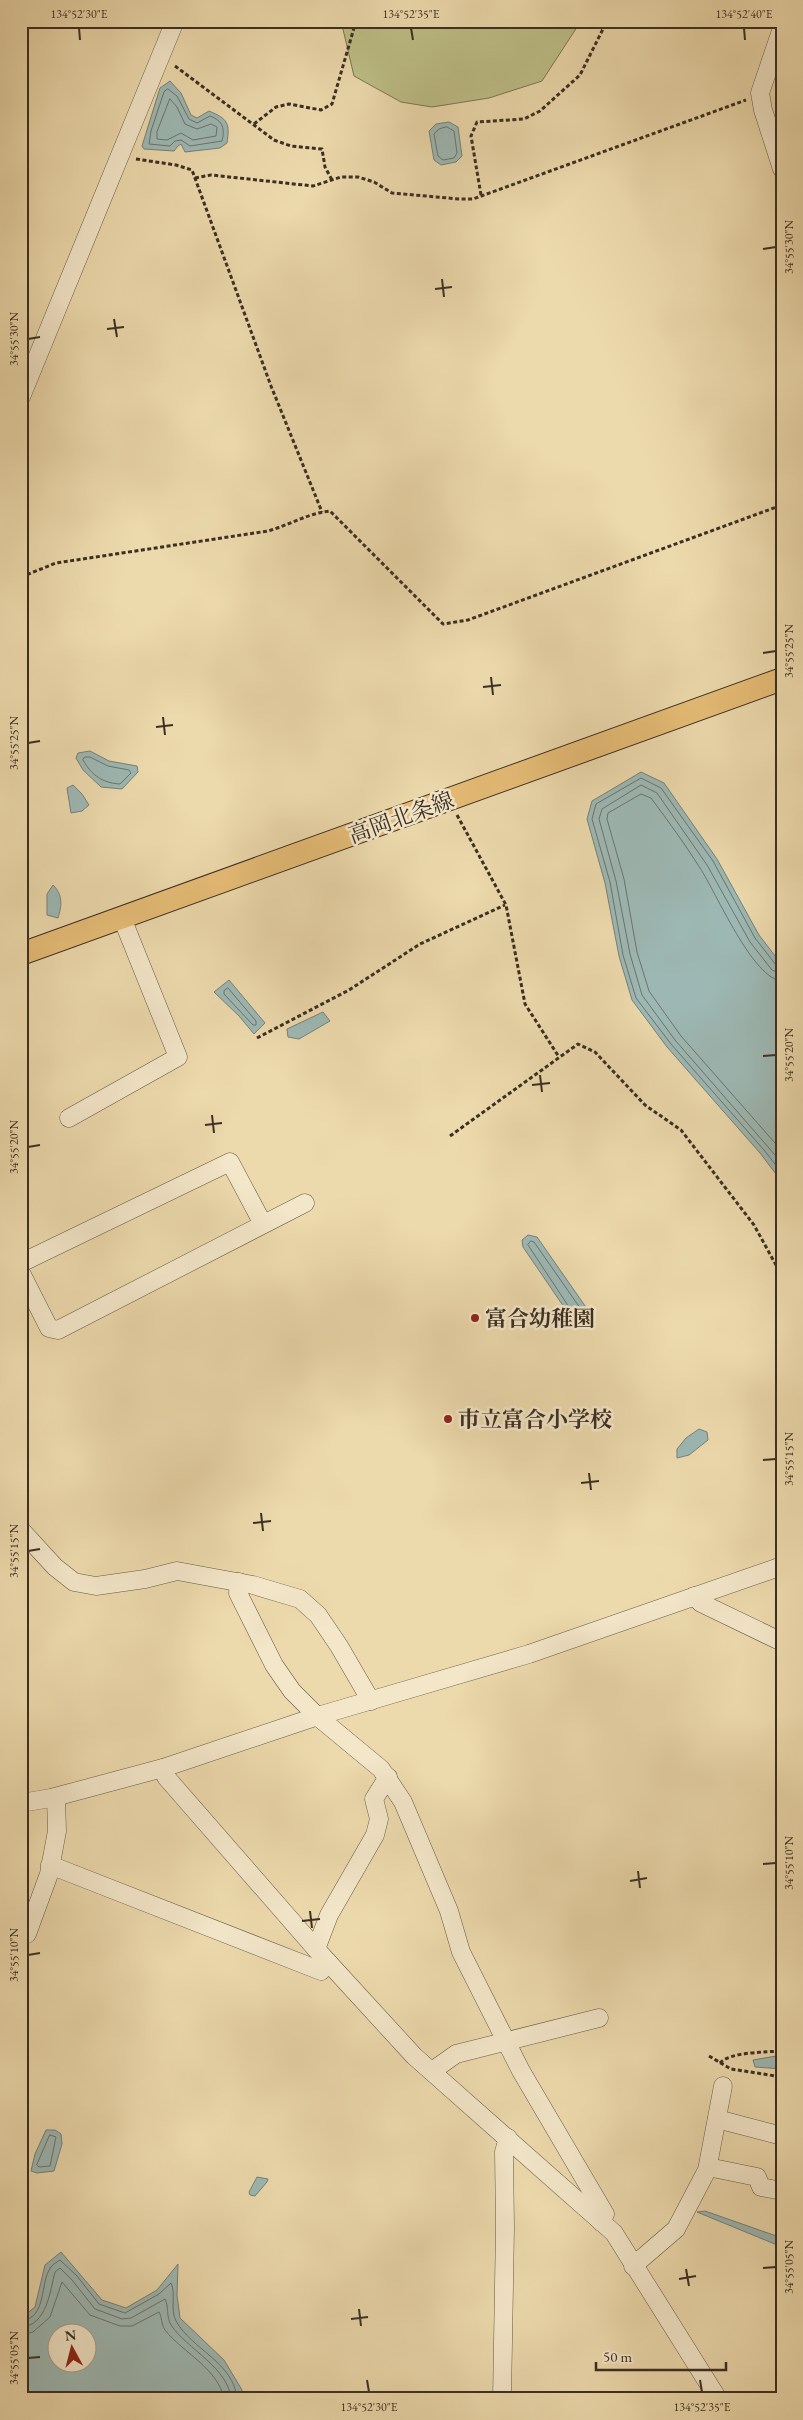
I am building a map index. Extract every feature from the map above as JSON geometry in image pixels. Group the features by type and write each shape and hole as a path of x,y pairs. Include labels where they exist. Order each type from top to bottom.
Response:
{"main road":[{"name":"高岡北条線","path":"21,954 782,679"}],"street":[{"path":"21,397 175,21"},
{"path":"782,28 760,93 763,110 782,169"},
{"path":"69,1118 178,1057 122,918"},
{"path":"21,1263 230,1162 263,1224"},
{"path":"21,1272 49,1328 58,1330 305,1203"},
{"path":"21,1530 55,1567 74,1582 96,1586 145,1578 177,1570 239,1582 300,1599 318,1616 339,1646 371,1701"},
{"path":"21,1803 56,1797 163,1768 317,1716 529,1654 782,1566"},
{"path":"239,1582 238,1593 274,1665 292,1691 317,1716 388,1777 403,1802 449,1911 461,1952 521,2071 605,2214 601,2222"},
{"path":"694,1596 701,1603 782,1642"},
{"path":"163,1768 166,1777 322,1956 414,2056 614,2233 718,2399"},
{"path":"50,1865 321,1971 330,1915 375,1835 379,1819 374,1799 388,1777"},
{"path":"27,1934 50,1865 57,1831 56,1797"},
{"path":"432,2071 456,2054 599,2018"},
{"path":"634,2266 676,2229 708,2167 723,2086"},
{"path":"717,2119 782,2136"},
{"path":"502,2399 505,2228 504,2152 508,2138"},
{"path":"708,2167 757,2177 761,2187 782,2191"}],"path":[{"path":"254,124 276,107 289,104 321,110 332,104 356,21"},
{"path":"481,196 471,136 477,122 524,119 540,111 580,75 607,21"},
{"path":"161,58 274,140 291,146 322,149 325,167 332,180"},
{"path":"195,178 211,176 313,186 340,177 358,177 374,182 392,192 459,199 481,196 760,93"},
{"path":"121,156 176,164 192,170 271,386 322,512"},
{"path":"21,577 56,564 268,531 322,512 330,511 443,624 468,620 782,505"},
{"path":"449,799 506,905 524,1004 559,1057"},
{"path":"257,1038 349,990 420,944 506,905"},
{"path":"450,1136 578,1044 595,1052 645,1105 681,1130 754,1225 782,1276"},
{"path":"720,2062 723,2058 742,2054 782,2051"},
{"path":"709,2056 731,2069 782,2077"}],"green space":[{"path":"341,21 581,21 542,81 489,98 432,107 401,102 354,76"}],"water":[{"path":"170,81 181,93 191,115 197,118 209,111 224,119 228,126 227,143 220,148 185,152 181,144 174,151 144,149 142,146 160,88"},
{"path":"449,122 458,127 462,156 456,162 441,165 434,160 429,131 436,124"},
{"path":"90,751 109,761 137,766 138,772 122,789 101,787 83,770 76,758 78,753"},
{"path":"641,772 664,783 717,859 759,935 782,965 782,1182 760,1153 667,1047 632,1000 619,956 605,883 587,819 592,801"},
{"path":"73,785 89,805 82,811 71,813 67,788"},
{"path":"53,885 59,893 61,900 58,918 47,915 47,894"},
{"path":"229,980 265,1023 254,1034 239,1016 214,992"},
{"path":"323,1012 330,1021 299,1039 288,1037 287,1029"},
{"path":"528,1235 537,1237 590,1313 592,1320 580,1325 568,1313 523,1247 522,1240"},
{"path":"699,1429 707,1432 708,1440 689,1455 677,1458 677,1449 686,1438"},
{"path":"782,2055 782,2069 755,2067 753,2060"},
{"path":"46,2130 55,2130 61,2134 62,2144 54,2171 37,2173 31,2171 35,2154"},
{"path":"257,2177 268,2179 255,2196 250,2195 249,2192"},
{"path":"705,2211 782,2238 782,2247 697,2212"},
{"path":"61,2252 102,2300 126,2308 157,2290 178,2264 177,2295 180,2318 224,2360 242,2390 242,2399 23,2399 21,2318 35,2307 45,2265"}],"place":[{"name":"富合幼稚園","path":"475,1318"},
{"name":"市立富合小学校","path":"448,1419"}]}
